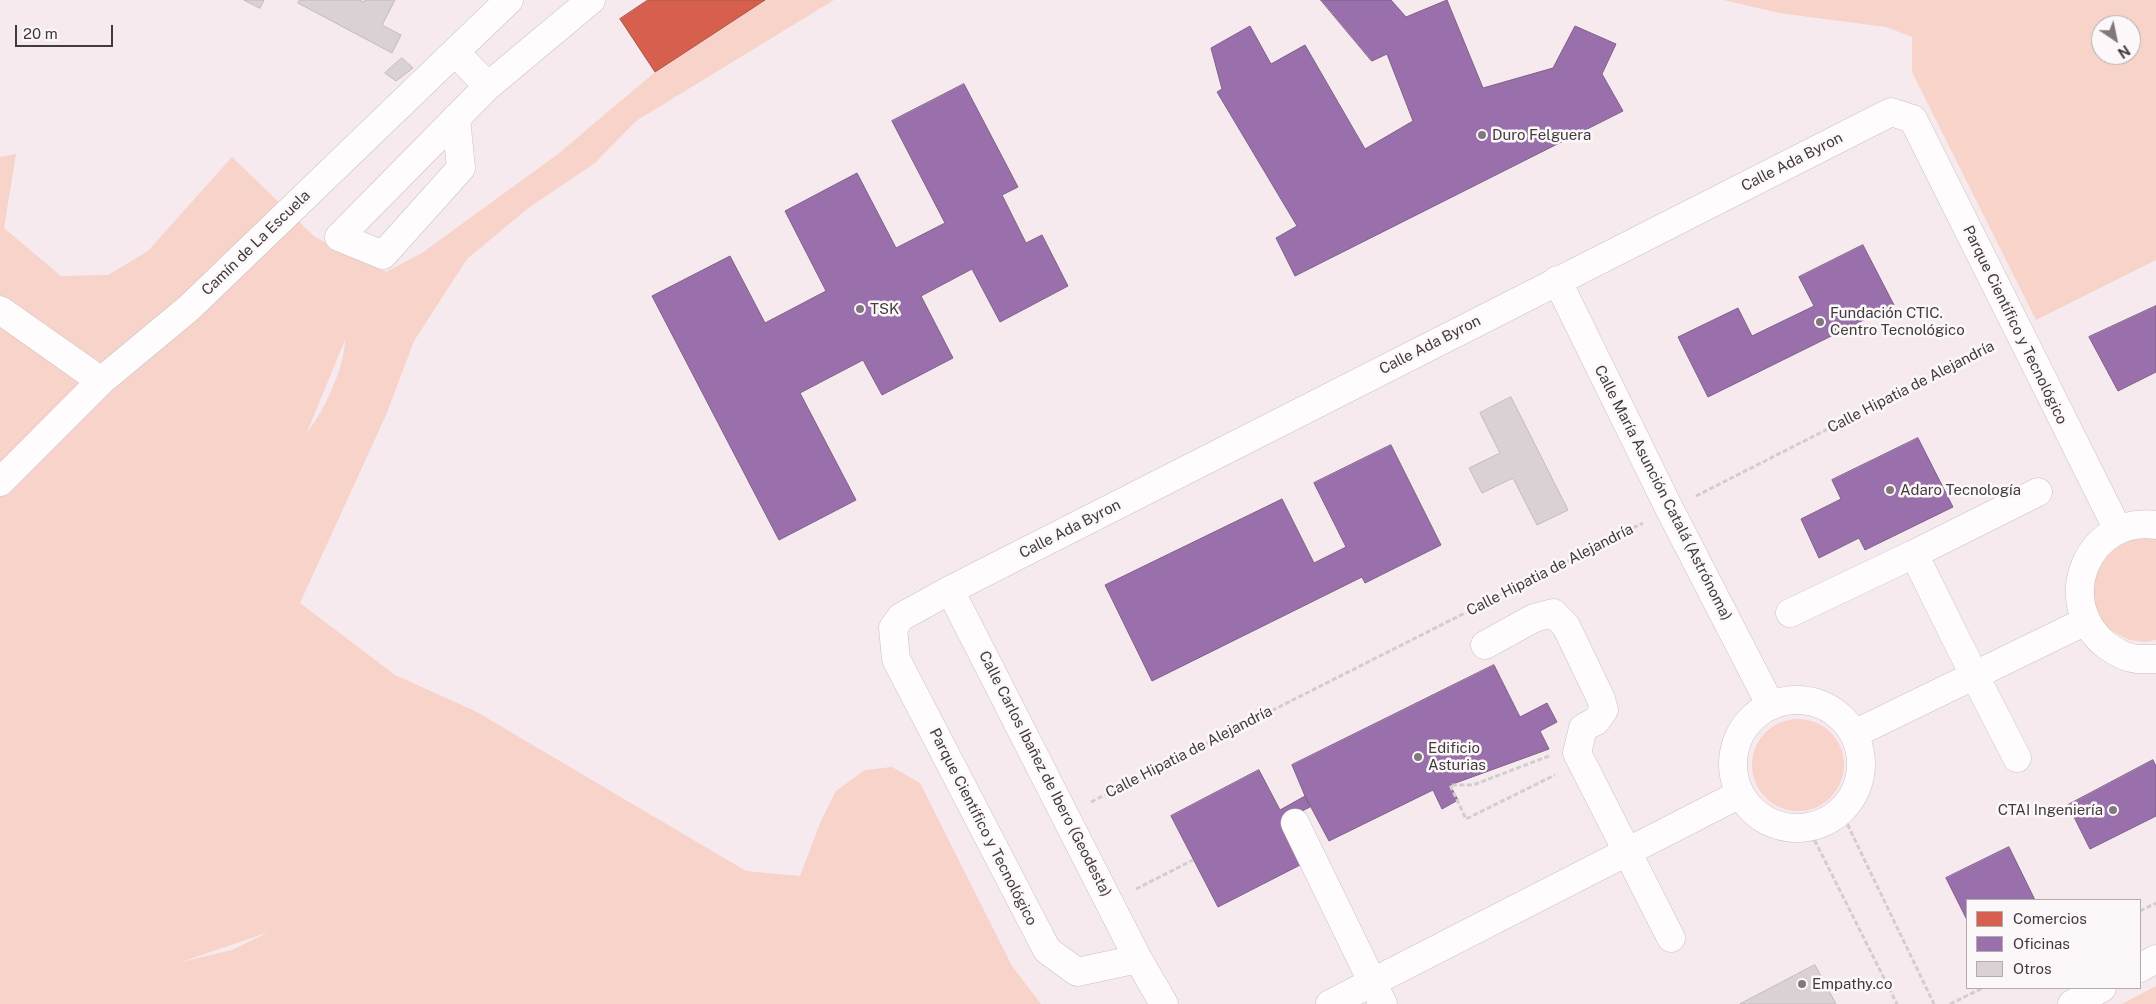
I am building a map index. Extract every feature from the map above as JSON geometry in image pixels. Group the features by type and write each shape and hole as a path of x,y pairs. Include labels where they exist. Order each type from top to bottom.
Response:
{"street":[{"name":"Camín de La Escuela","path":"0,482 101,382 189,308 510,0"},
{"path":"456,118 461,168 383,255 339,237 442,132 456,118 488,86 591,0"},
{"path":"455,52 488,86"},
{"name":"Calle Ada Byron","path":"950,590 1891,112 1913,119"},
{"name":"Parque Científico y Tecnológico","path":"1913,119 2118,530"},
{"name":"Calle María Asunción Catalá (Astrónoma)","path":"1557,280 1670,510 1771,706"},
{"path":"0,310 101,382"},
{"path":"1790,613 2038,492"},
{"path":"2153,522 2131,525 2118,530 2100,542 2087,559 2080,579 2080,600 2086,621 2098,638 2115,652 2135,659 2156,658"},
{"path":"1914,554 1974,675 2018,758"},
{"name":"Parque Científico y Tecnológico","path":"950,590 901,617 893,628 896,659 1047,950 1077,972 1138,959"},
{"name":"Calle Carlos Ibañez de Ibero (Geodesta)","path":"950,590 1138,959"},
{"path":"1485,645 1534,618 1553,613 1566,626 1599,695 1604,710 1596,721 1583,728 1579,758 1671,938"},
{"path":"1854,734 2086,621"},
{"path":"1790,700 1809,701 1828,708 1843,719 1854,734 1860,753 1861,774 1855,793 1841,811 1827,821 1808,828 1788,828 1769,822 1752,810 1740,794 1734,775 1734,754 1741,734 1754,717 1771,706 1790,700"},
{"path":"1330,1004 1378,993 1627,852 1740,794"},
{"path":"1295,823 1378,993"},
{"path":"1138,959 1164,1004"},
{"path":"2141,967 2156,959"},
{"path":"2072,1004 2100,989"}],"path":[{"name":"Calle Hipatia de Alejandría","path":"1090,802 1670,510 2018,332"},
{"path":"1554,754 1579,758 1466,820 1450,785 1473,785 1554,754"},
{"path":"1841,811 1934,1004"},
{"path":"1808,828 1897,1004"},
{"path":"1133,890 1193,860"},
{"path":"2141,910 2156,902"},
{"path":"1950,1004 1981,989"}],"shaded area":[{"path":"765,0 834,0 636,121 595,163 527,209 467,259 414,341 386,415 300,603 395,675 475,711 746,871 800,876 821,821 836,791 865,770 892,767 920,783 1012,966 1041,1004 0,1004 0,157 16,154 4,228 61,276 108,275 148,251 232,157 315,237 386,272 422,253 558,154 655,72","holes":["345,340 341,362 332,388 314,424 307,432","266,933 232,950 181,962"]},
{"path":"1724,0 2156,0 2156,260 2036,320 1912,72 1912,37 1886,27 1779,13"},
{"path":"2156,536 2156,640 2145,642 2129,640 2112,631 2099,618 2092,600 2096,564 2123,538"},
{"path":"1798,719 1815,723 1830,733 1840,748 1844,765 1840,782 1830,797 1815,807 1798,811 1781,807 1766,797 1756,782 1752,765 1756,748 1766,733 1781,723"},
{"path":"2156,986 2156,1004 2122,1004"}],"building: Comercios":[{"path":"648,0 765,0 655,72 620,19"}],"building: Oficinas":[{"name":"Duro Felguera","path":"1321,0 1391,0 1406,17 1447,0 1483,88 1553,68 1575,26 1616,44 1602,74 1623,111 1295,276 1276,238 1297,226 1217,92 1222,89 1211,48 1250,26 1271,64 1305,45 1365,149 1413,121 1387,54 1372,61"},
{"name":"TSK","path":"964,84 1018,187 1002,195 1026,243 1042,235 1068,286 1000,322 972,269 921,296 953,358 882,395 863,360 800,393 856,500 779,540 652,296 730,256 765,323 826,291 785,211 857,173 896,248 945,223 892,121"},
{"name":"Fundación CTIC. Centro Tecnológico","path":"1863,245 1894,305 1708,397 1678,337 1738,308 1752,336 1814,306 1799,277"},
{"path":"2156,306 2156,372 2118,391 2089,337"},
{"name":"Adaro Tecnología","path":"1918,438 1953,507 1865,550 1859,538 1819,558 1801,519 1841,499 1832,480"},
{"path":"1391,445 1441,545 1365,583 1362,577 1152,681 1105,585 1282,499 1314,563 1346,547 1314,483"},
{"name":"Edificio Asturias","path":"1494,665 1520,717 1547,703 1557,722 1540,731 1549,749 1450,785 1458,800 1442,809 1433,790 1329,841 1305,796 1292,765"},
{"name":"CTAI Ingeniería","path":"2153,760 2156,766 2156,816 2090,849 2068,805"},
{"path":"1259,770 1280,810 1305,796 1310,807 1284,820 1306,862 1218,907 1171,816"},
{"path":"2009,847 2035,899 1966,899 1966,918 1946,878"}],"building: Otros":[{"path":"244,0 264,0 260,8"},
{"path":"300,0 359,0 364,2 365,0 395,0 382,25 401,35 392,53 298,3"},
{"path":"402,58 413,68 396,81 385,73"},
{"path":"1511,397 1568,510 1537,525 1513,478 1482,493 1469,468 1500,453 1480,413"},
{"name":"Empathy.co","path":"1815,965 1836,1004 1740,1004"}],"place":[{"name":"Duro Felguera","path":"1482,135"},
{"name":"TSK","path":"860,309"},
{"name":"Fundación CTIC. Centro Tecnológico","path":"1820,322"},
{"name":"Adaro Tecnología","path":"1890,490"},
{"name":"Edificio Asturias","path":"1418,757"},
{"name":"CTAI Ingeniería","path":"2113,810"},
{"name":"Empathy.co","path":"1802,984"}]}
